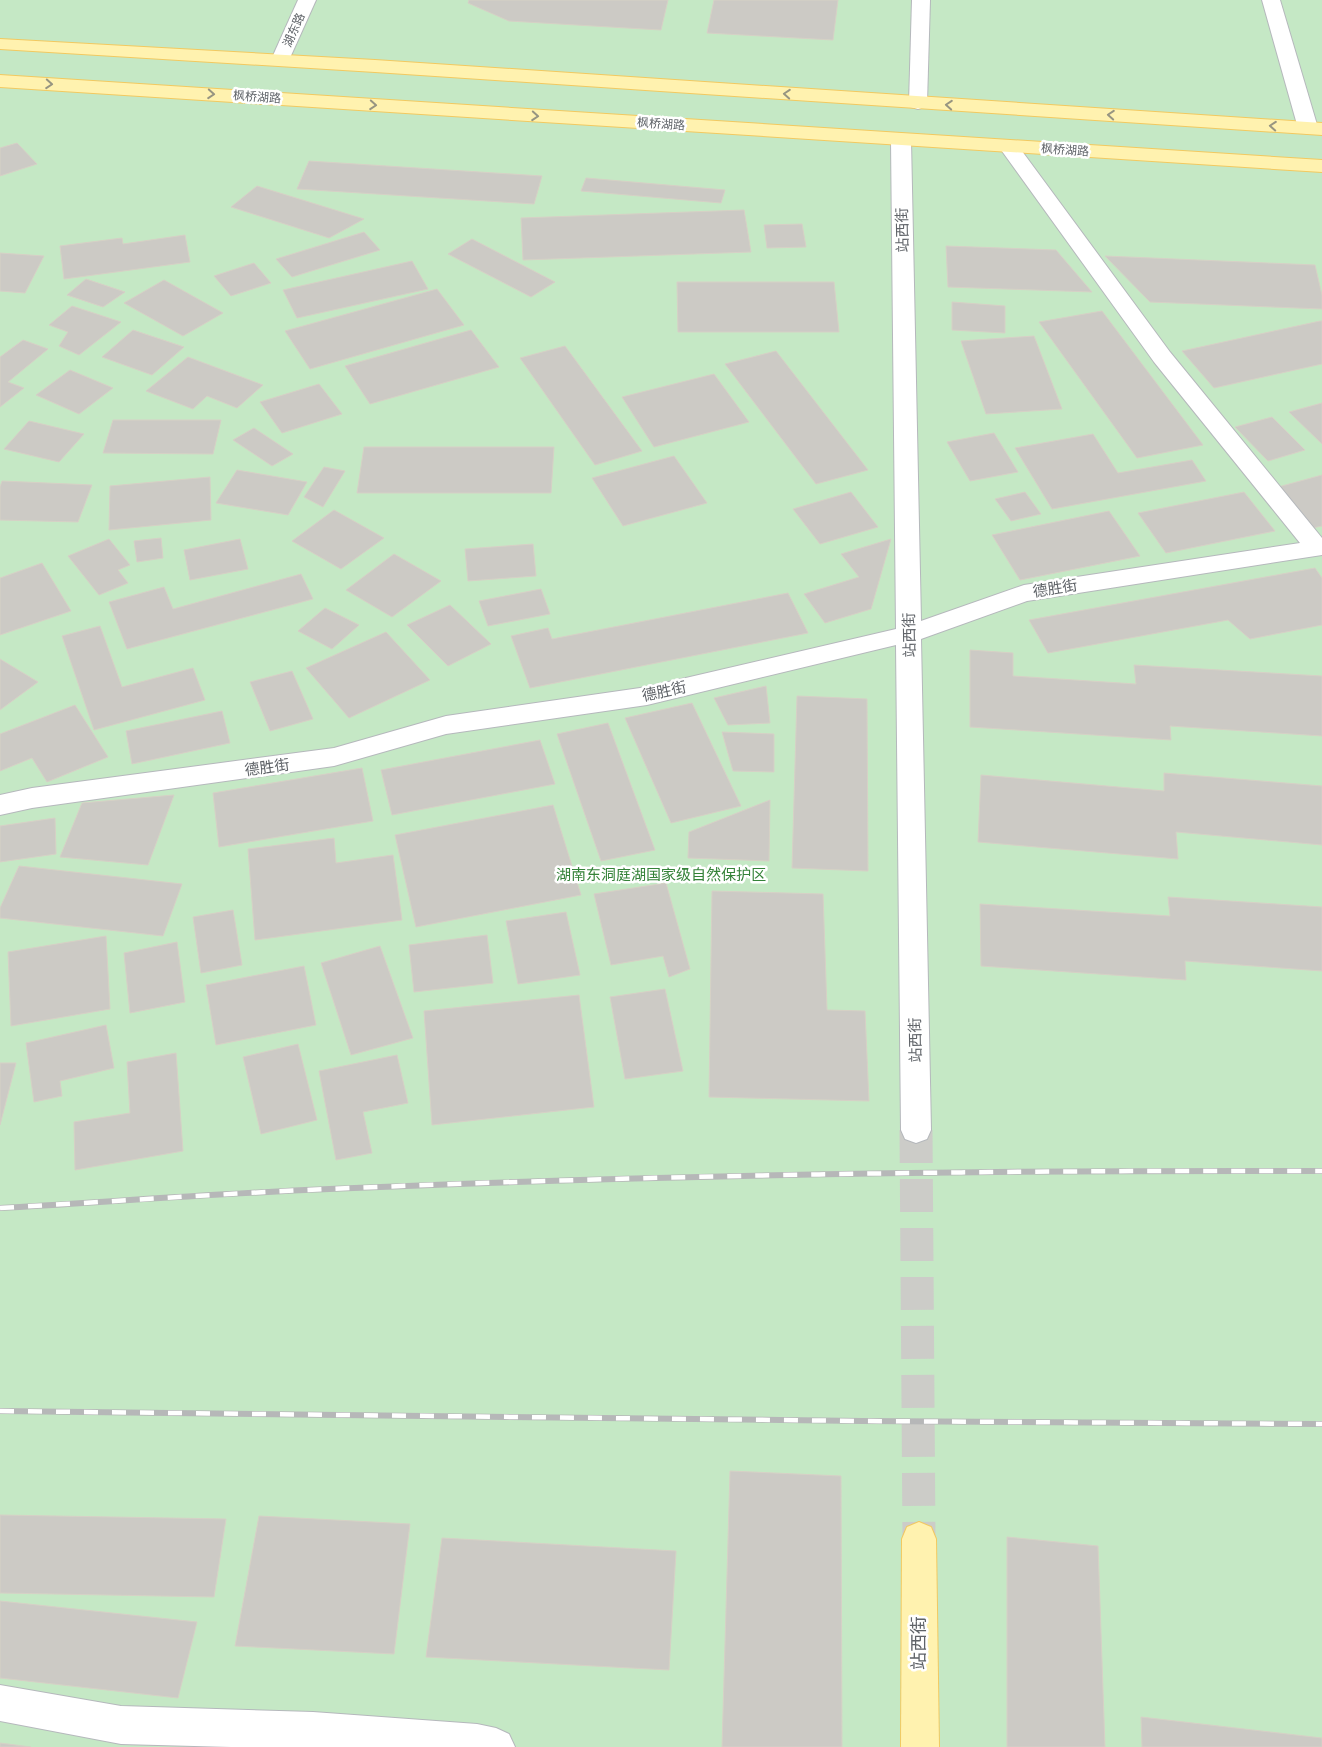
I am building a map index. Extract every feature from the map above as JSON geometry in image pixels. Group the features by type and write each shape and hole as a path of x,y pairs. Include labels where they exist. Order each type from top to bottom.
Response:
{"main road":[{"path":"0,44 280,60 1315,129"},
{"name":"枫桥湖路","path":"0,81 1322,166"},
{"name":"站西街","path":"919,1539 920,1747"}],"street":[{"name":"湖东路","path":"280,60 307,0"},
{"path":"918,103 921,0"},
{"path":"1271,0 1315,129"},
{"name":"站西街","path":"901,140 916,1130"},
{"path":"1009,146 1162,357 1319,548"},
{"name":"德胜街","path":"0,805 32,798 334,757 446,726 647,696 909,634 1024,593 1319,548"},
{"path":"0,1703 121,1725 313,1731 477,1743 496,1747"}],"green space":[{"name":"湖南东洞庭湖国家级自然保护区","path":"0,0 1322,0 1322,1747 0,1747"}],"building":[{"path":"469,0 668,0 661,30 509,21 468,3"},
{"path":"714,0 838,0 833,40 707,33"},
{"path":"17,143 37,164 0,176 0,148"},
{"path":"309,161 542,176 534,204 297,189"},
{"path":"586,178 725,190 721,203 581,191"},
{"path":"257,186 364,219 329,238 231,207"},
{"path":"744,210 751,252 523,260 521,218"},
{"path":"802,224 806,247 767,248 764,225"},
{"path":"364,232 380,250 292,277 276,259"},
{"path":"185,235 190,262 64,279 60,246 122,238 123,244"},
{"path":"472,239 555,282 531,297 448,254"},
{"path":"946,246 1056,250 1092,292 948,287"},
{"path":"0,253 44,256 25,293 0,291"},
{"path":"1105,256 1315,265 1322,295 1322,309 1150,302"},
{"path":"412,261 428,289 297,318 283,290"},
{"path":"254,263 271,283 231,296 214,276"},
{"path":"86,279 125,292 103,307 67,295"},
{"path":"164,280 223,313 183,336 124,303"},
{"path":"677,282 834,282 839,332 678,332"},
{"path":"437,289 464,325 310,369 285,331"},
{"path":"952,302 1005,306 1005,333 952,330"},
{"path":"72,306 121,322 79,355 59,346 68,332 49,325"},
{"path":"1102,311 1203,445 1137,458 1039,322"},
{"path":"1322,321 1322,364 1214,388 1182,351"},
{"path":"133,330 184,347 152,375 102,357"},
{"path":"471,330 499,367 370,404 345,366"},
{"path":"1034,336 1062,409 986,414 961,341"},
{"path":"23,340 48,349 8,382 24,388 0,407 0,357"},
{"path":"565,346 642,451 595,465 520,358"},
{"path":"776,351 868,470 816,484 725,364"},
{"path":"188,357 263,385 237,408 207,396 193,409 146,391"},
{"path":"70,370 113,388 79,414 36,395"},
{"path":"714,374 749,422 654,447 622,397"},
{"path":"319,384 342,414 282,433 260,402"},
{"path":"1322,403 1322,444 1289,412"},
{"path":"1272,417 1305,450 1268,461 1235,427"},
{"path":"113,420 221,420 213,454 103,453"},
{"path":"29,421 84,434 59,462 4,449"},
{"path":"254,428 293,454 272,466 233,440"},
{"path":"994,433 1018,472 970,481 947,442"},
{"path":"1093,434 1118,473 1192,460 1206,481 1052,509 1015,448"},
{"path":"364,447 554,447 551,493 357,493"},
{"path":"674,456 707,503 623,526 592,478"},
{"path":"324,467 345,471 323,507 304,497"},
{"path":"237,470 307,482 288,515 216,503"},
{"path":"1322,475 1322,526 1308,529 1271,489"},
{"path":"210,477 211,520 109,530 110,486"},
{"path":"2,481 92,485 78,522 0,520 0,487"},
{"path":"851,492 878,527 820,544 793,509"},
{"path":"1025,492 1041,514 1011,521 995,499"},
{"path":"1244,492 1275,531 1166,553 1138,513"},
{"path":"334,510 384,538 341,569 292,541"},
{"path":"1109,511 1140,556 1020,580 992,535"},
{"path":"161,538 163,558 137,562 134,541"},
{"path":"109,539 130,565 118,570 128,583 99,595 68,556"},
{"path":"240,539 248,569 190,580 184,550"},
{"path":"891,539 871,609 825,623 804,594 859,577 841,554"},
{"path":"533,544 536,576 468,581 465,549"},
{"path":"394,554 441,581 392,617 346,590"},
{"path":"42,563 71,611 0,635 0,578"},
{"path":"1315,568 1322,578 1322,625 1250,639 1228,620 1048,653 1029,620"},
{"path":"301,574 313,599 127,649 109,602 164,587 173,609"},
{"path":"541,589 550,614 488,626 479,601"},
{"path":"788,593 808,633 530,688 511,636 548,628 552,639"},
{"path":"450,605 491,644 448,666 407,625"},
{"path":"325,608 359,625 332,649 298,631"},
{"path":"100,626 122,687 193,668 205,700 94,730 62,636"},
{"path":"386,632 430,680 349,718 306,668"},
{"path":"970,650 1013,653 1013,676 1136,684 1134,665 1322,676 1322,736 1170,726 1171,740 970,727"},
{"path":"0,659 38,682 0,710"},
{"path":"292,671 313,719 270,731 250,682"},
{"path":"766,686 770,723 728,725 714,698"},
{"path":"797,696 867,699 868,871 792,868"},
{"path":"692,703 741,806 671,823 625,718"},
{"path":"75,705 108,757 47,782 32,758 0,771 0,734"},
{"path":"222,711 230,743 132,764 126,731"},
{"path":"608,723 655,850 601,861 557,734"},
{"path":"722,732 774,734 774,772 733,771"},
{"path":"540,740 555,784 392,815 381,770"},
{"path":"362,768 373,821 219,847 213,793"},
{"path":"1164,773 1322,786 1322,845 1176,832 1178,859 978,842 981,775 1164,791"},
{"path":"174,795 148,865 60,857 82,803"},
{"path":"770,800 769,861 688,858 689,832"},
{"path":"553,805 581,895 416,927 395,835"},
{"path":"55,818 56,854 0,862 0,826"},
{"path":"334,838 336,863 393,855 402,920 255,940 248,849"},
{"path":"19,866 182,884 163,936 0,918 0,908"},
{"path":"666,883 690,969 669,977 663,956 611,965 594,894"},
{"path":"712,891 823,894 827,1010 865,1011 869,1101 709,1097"},
{"path":"1168,897 1322,907 1322,971 1185,961 1186,980 981,966 980,904 1170,916"},
{"path":"233,910 242,965 201,973 193,917"},
{"path":"566,912 580,975 518,984 506,921"},
{"path":"487,935 493,983 414,992 409,945"},
{"path":"106,936 110,1009 11,1026 8,952"},
{"path":"177,942 185,1002 130,1013 124,953"},
{"path":"380,946 413,1038 351,1055 321,963"},
{"path":"304,966 316,1025 216,1045 206,985"},
{"path":"665,989 683,1071 625,1079 610,997"},
{"path":"579,995 594,1107 432,1125 424,1011"},
{"path":"106,1025 114,1068 60,1081 62,1096 34,1102 26,1043"},
{"path":"298,1044 317,1120 261,1134 243,1057"},
{"path":"176,1053 183,1151 75,1170 74,1122 130,1113 127,1062"},
{"path":"397,1055 408,1103 363,1112 372,1153 336,1160 319,1071"},
{"path":"0,1063 16,1063 0,1125"},
{"path":"730,1471 841,1476 842,1747 722,1747"},
{"path":"0,1515 226,1519 214,1597 0,1593"},
{"path":"259,1516 410,1524 394,1654 235,1646"},
{"path":"1007,1537 1098,1546 1105,1747 1007,1747"},
{"path":"442,1538 676,1551 669,1670 426,1657"},
{"path":"0,1601 197,1622 178,1698 0,1678"},
{"path":"1141,1717 1322,1738 1322,1747 1142,1747"},
{"path":"0,1743 31,1747 0,1747"}],"tunnel":[{"path":"916,1130 919,1539"}],"railway":[{"path":"0,1208 305,1190 686,1177 1068,1171 1322,1171"},
{"path":"0,1411 862,1421 1322,1424"}]}
